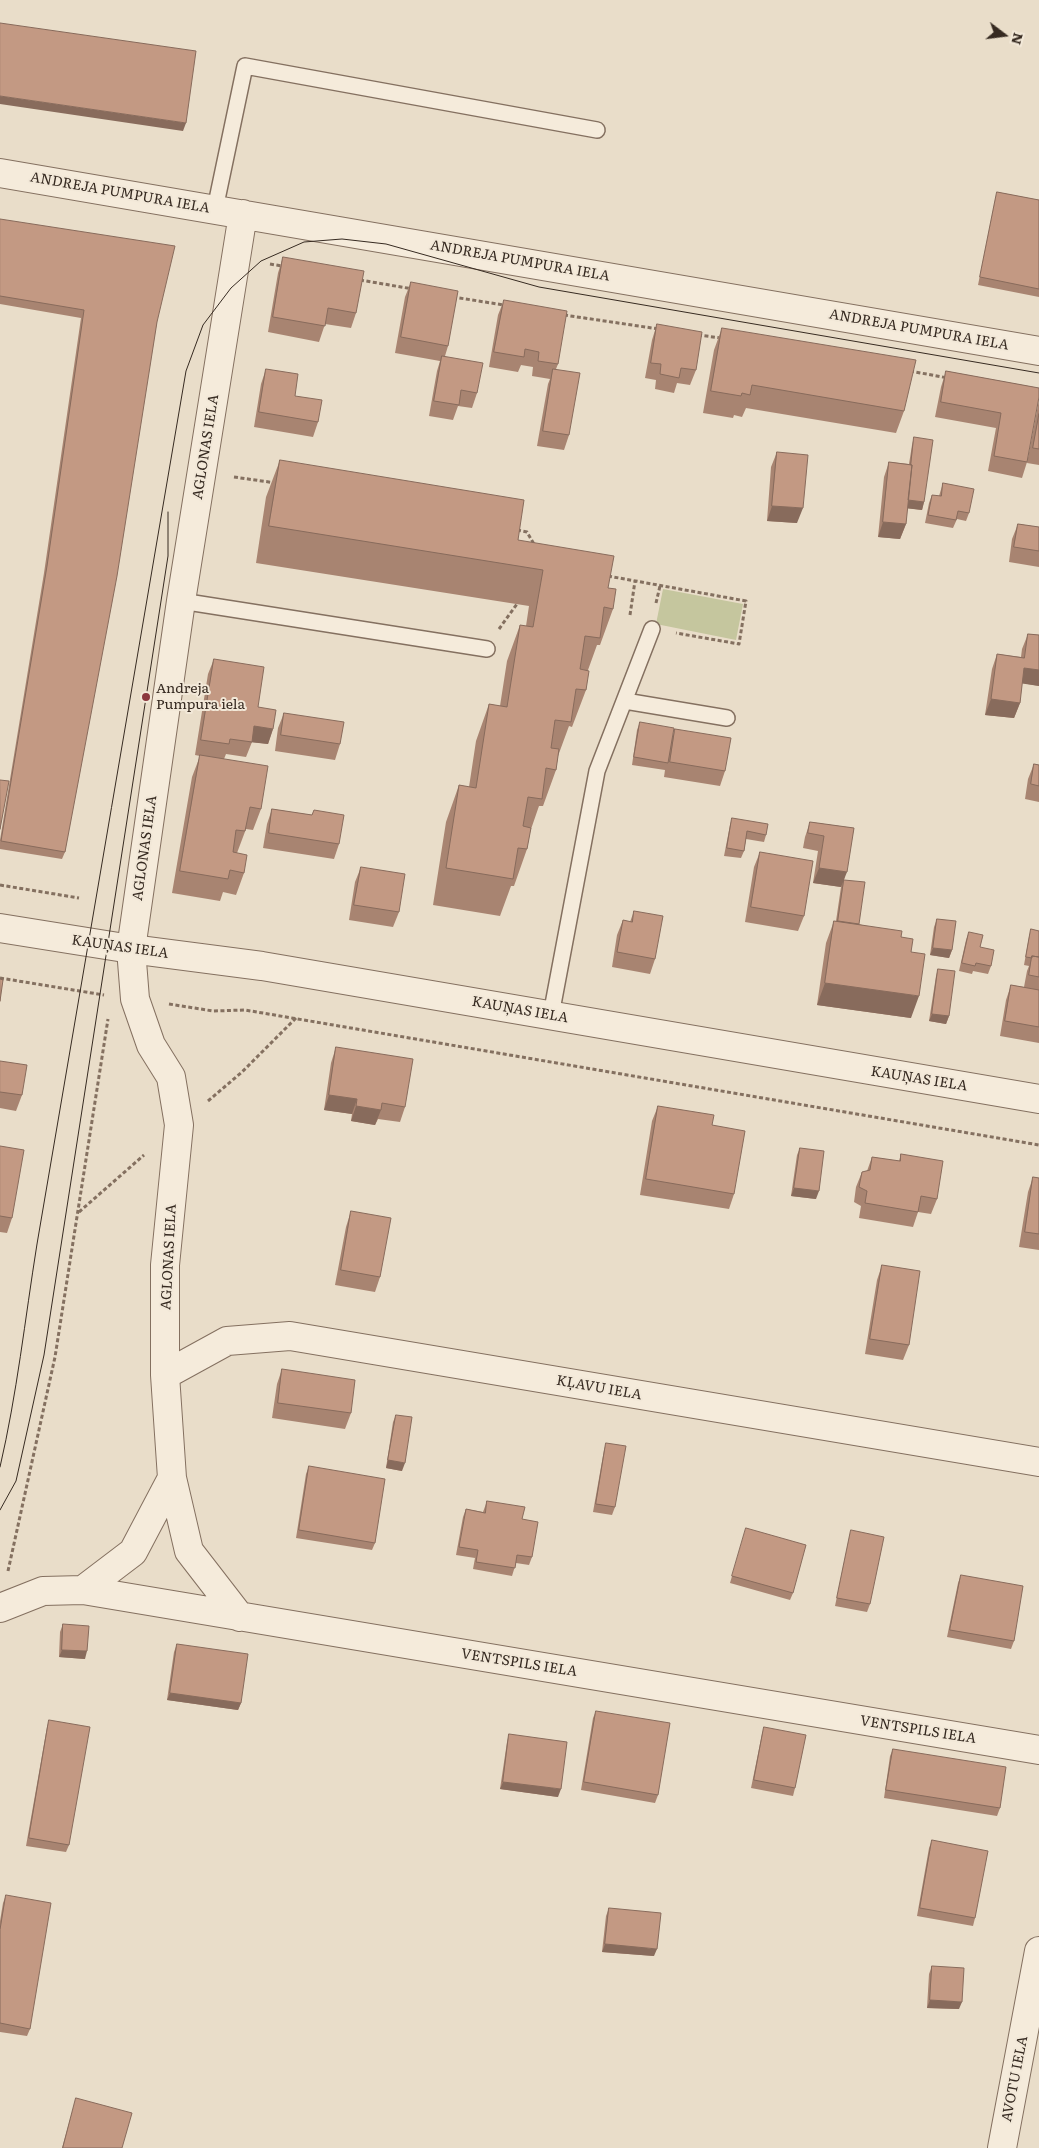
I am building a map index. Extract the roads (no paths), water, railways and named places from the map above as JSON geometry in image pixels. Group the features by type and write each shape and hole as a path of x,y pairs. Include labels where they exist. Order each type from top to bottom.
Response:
{"street":[{"name":"ANDREJA PUMPURA IELA","path":"0,173 1039,351"},
{"name":"AGLONAS IELA","path":"240,1617 189,1551 172,1478 165,1375 165,1265 179,1125 171,1077 151,1046 135,999 131,949 181,601 243,214"},
{"name":"KAUŅAS IELA","path":"0,928 131,949 262,966 1039,1099"},
{"name":"KĻAVU IELA","path":"165,1375 227,1342 290,1336 1039,1462"},
{"path":"83,1590 133,1552 172,1478"},
{"name":"VENTSPILS IELA","path":"0,1608 43,1591 83,1590 1039,1750"},
{"name":"AVOTU IELA","path":"1002,2148 1039,1951"}],"lane":[{"path":"215,209 244,66 598,130"},
{"path":"181,601 487,649"},
{"path":"551,1015 597,771 652,629"},
{"path":"624,701 727,718"}],"tram line":[{"path":"0,1467 16,1384 37,1244 186,371 203,325 231,288 261,261 304,242 342,239 386,244 539,287 1039,373"},
{"path":"0,1510 16,1481 44,1355 168,556 168,512"}],"place":[{"name":"Andreja Pumpura iela","path":"146,697"}]}
